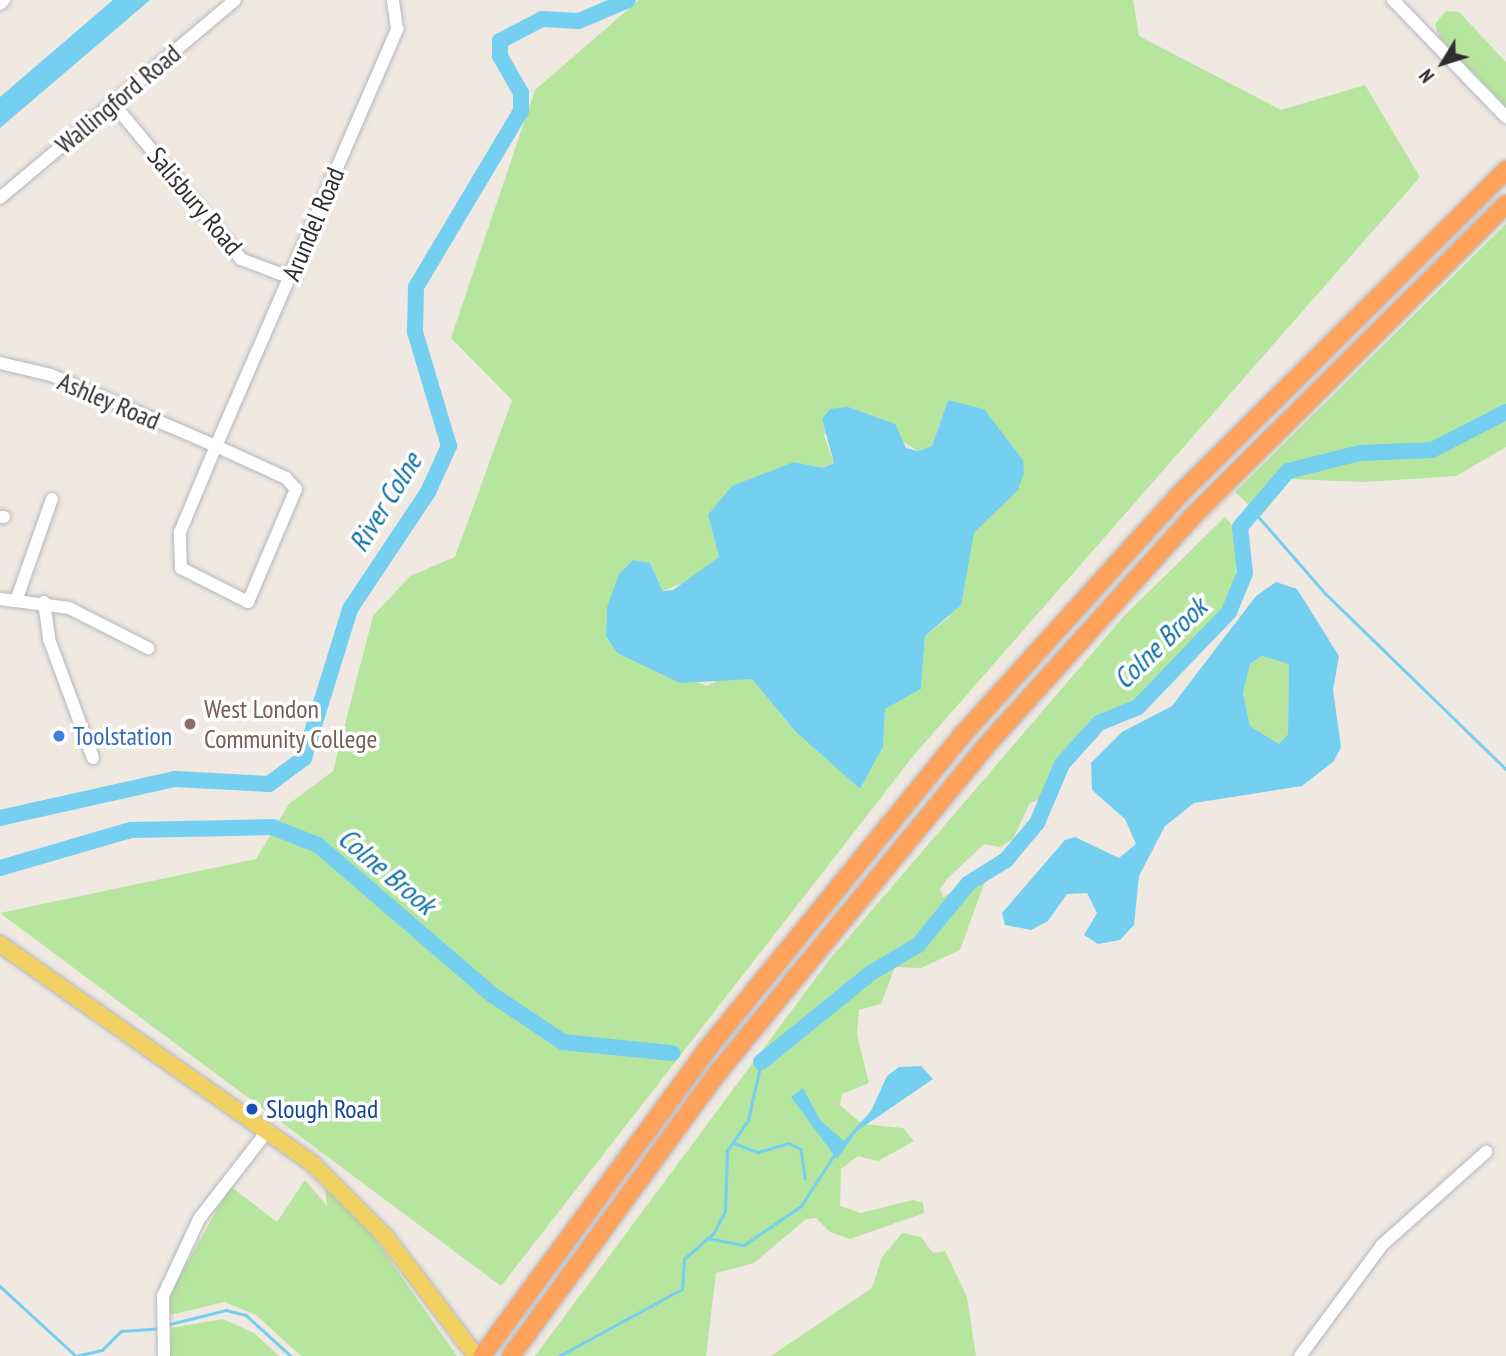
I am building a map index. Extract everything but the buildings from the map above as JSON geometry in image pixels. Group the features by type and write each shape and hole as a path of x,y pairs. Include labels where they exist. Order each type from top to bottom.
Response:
{"highway":[{"path":"482,1356 691,1069 910,797 1082,601 1288,382 1506,170"},
{"path":"511,1356 719,1071 975,758 1145,568 1311,393 1506,204"}],"main road":[{"path":"0,944 268,1130 355,1202 475,1356"}],"street":[{"path":"0,4 4,0"},
{"name":"Wallingford Road","path":"0,198 235,0"},
{"name":"Arundel Road","path":"215,446 286,478 296,489 248,602 181,568 180,532 215,446 397,29 393,0"},
{"path":"1394,0 1506,117"},
{"name":"Salisbury Road","path":"113,103 242,259 290,278"},
{"name":"Ashley Road","path":"0,363 51,375 215,446"},
{"path":"16,601 52,499"},
{"path":"0,599 44,602 93,618 148,648"},
{"path":"44,602 49,639 93,758"},
{"path":"164,1356 163,1296 199,1219 268,1130"},
{"path":"1300,1356 1382,1245 1486,1152"}],"green space":[{"path":"639,0 1133,0 1139,36 1281,110 1365,85 1420,177 914,755 501,1286 0,913 256,859 289,804 333,771 373,616 410,576 455,557 512,400 451,338 535,90","holes":["948,400 984,409 1018,490 974,533 949,617 925,636 921,689 885,709 883,747 860,789 796,732 752,679 727,676 707,686 617,653 606,636 607,607 650,563 663,591 698,577 719,557 708,515 794,462 823,468 834,463 824,435 848,407 918,451 932,446"]},
{"path":"1446,11 1459,12 1506,62 1506,107 1439,37 1435,24"},
{"path":"1506,224 1506,447 1456,476 1364,482 1291,479 1261,516 1235,492"},
{"path":"1225,517 1237,531 1236,584 1223,614 1136,705 1101,717 1063,756 1046,796 1029,804 1013,839 1000,847 984,844 947,879 940,889 943,897 988,873 960,950 921,968 895,967 881,1004 859,1010 857,1034 869,1083 842,1094 840,1105 862,1124 903,1128 914,1141 878,1161 858,1156 841,1169 840,1206 861,1213 913,1200 923,1203 924,1213 850,1239 830,1232 816,1218 806,1219 754,1263 716,1273 706,1356 535,1356 830,959 1125,615"},
{"path":"1262,656 1289,663 1288,734 1279,744 1250,726 1243,693 1250,664"},
{"path":"305,1180 327,1206 325,1186 371,1233 457,1356 301,1356 256,1315 224,1302 170,1315 170,1294 230,1186 277,1222"},
{"path":"902,1233 921,1237 933,1253 945,1251 967,1297 976,1356 771,1356 872,1288 882,1257"},
{"path":"223,1319 254,1333 279,1356 170,1356 171,1328"}],"water":[{"path":"113,0 150,0 0,128 0,97"},
{"path":"948,400 984,409 1023,460 1024,473 1018,490 974,533 961,605 925,636 921,689 885,709 883,747 860,789 796,732 752,679 680,683 617,653 606,636 607,607 619,574 633,560 650,563 663,591 673,590 719,557 708,515 732,486 794,462 823,468 834,463 822,419 830,409 848,407 895,424 906,448 918,451 932,446"},
{"path":"1276,582 1297,589 1339,656 1333,690 1341,747 1334,761 1302,786 1194,803 1165,826 1139,876 1134,925 1120,940 1098,944 1084,935 1097,913 1087,893 1067,894 1048,921 1031,930 1005,925 1002,913 1065,840 1075,837 1119,858 1136,844 1125,819 1092,790 1091,763 1122,732 1172,706 1256,596","holes":["1262,656 1289,664 1288,734 1279,744 1250,726 1243,693 1250,664"]},
{"path":"921,1066 933,1079 857,1131 837,1159 791,1097 803,1088 820,1120 844,1141 871,1111 887,1076 899,1067"}],"waterway":[{"name":"River Colne","path":"0,818 175,779 269,784 304,758 350,609 428,492 449,446 415,332 416,287 521,111 521,93 500,56 500,41 542,19 579,21 628,0"},
{"name":"Colne Brook","path":"761,1062 871,973 918,945 969,883 1006,860 1037,823 1062,764 1099,723 1138,707 1229,612 1245,573 1240,527 1288,471 1360,453 1432,450 1506,412"},
{"path":"1255,504 1258,516 1326,594 1506,769"},
{"name":"Colne Brook","path":"0,868 131,830 272,827 318,845 491,994 563,1042 672,1053"},
{"path":"559,1356 682,1289 684,1259 713,1234 725,1211 727,1151 748,1120 761,1062"},
{"path":"734,1143 758,1152 789,1143 801,1149 805,1179"},
{"path":"707,1238 744,1245 801,1206 834,1155"},
{"path":"0,1286 76,1356 102,1350 121,1331 160,1328"},
{"path":"166,1325 226,1310 246,1315 291,1356"}],"place":[{"name":"West London Community College","path":"190,724"},
{"name":"Toolstation","path":"59,736"},
{"name":"Slough Road","path":"252,1109"}]}
